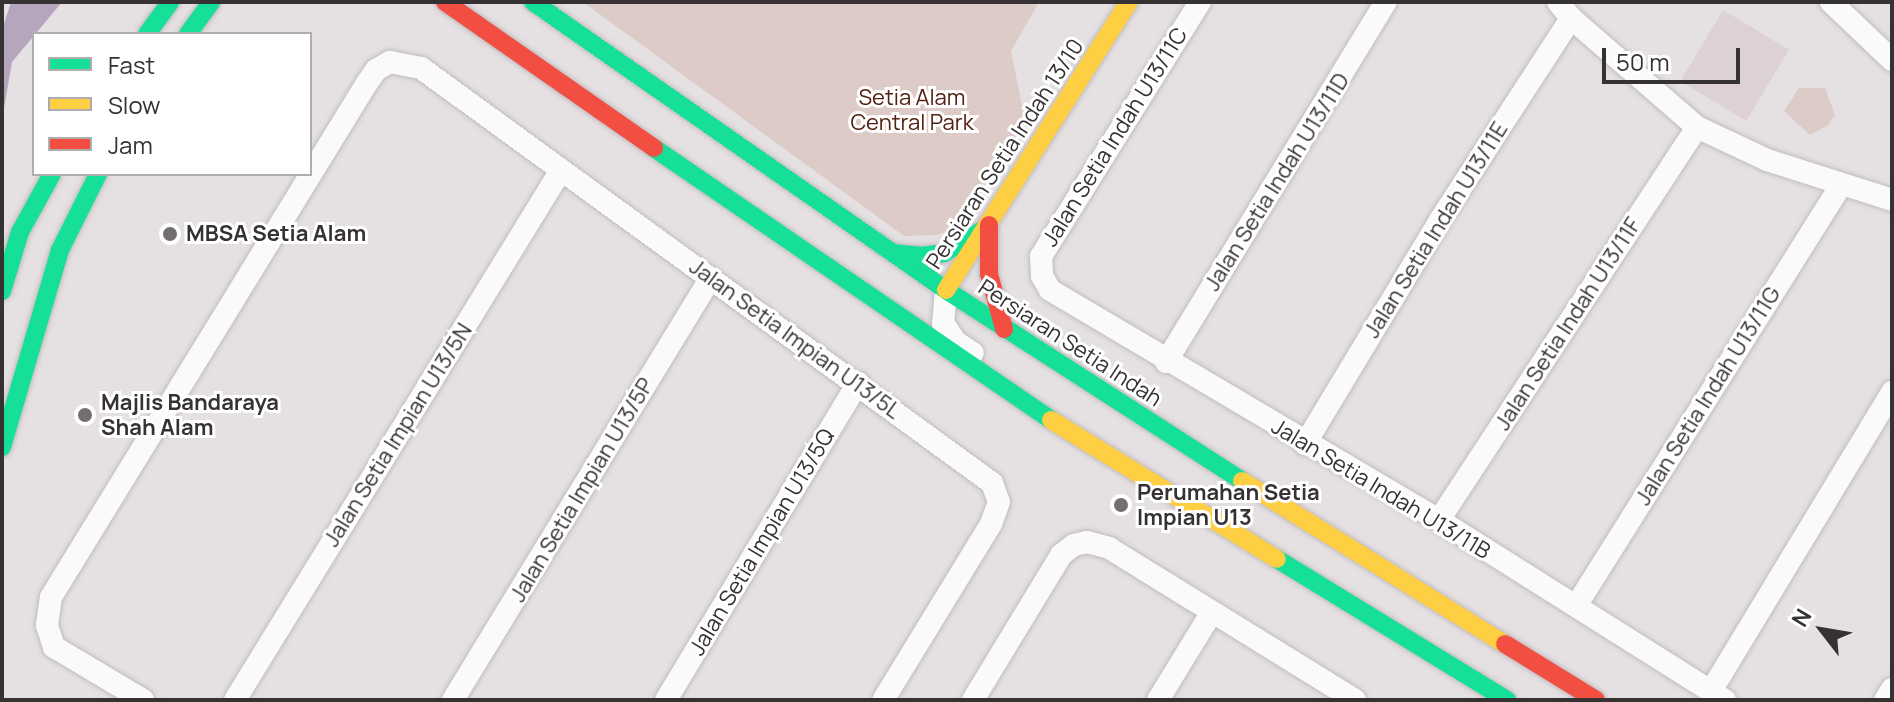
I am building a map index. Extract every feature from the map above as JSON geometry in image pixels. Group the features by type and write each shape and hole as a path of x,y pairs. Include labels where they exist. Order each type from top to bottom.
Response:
{"street":[{"path":"148,32 170,2"},
{"path":"189,32 211,2"},
{"path":"445,2 921,334 1078,438 1507,700"},
{"name":"Persiaran Setia Indah","path":"533,2 946,290 1131,413 1596,700"},
{"name":"Persiaran Setia Indah 13/10","path":"946,290 1129,2"},
{"name":"Jalan Setia Indah U13/11C","path":"1042,276 1041,256 1200,2"},
{"name":"Jalan Setia Indah U13/11D","path":"1166,362 1386,2"},
{"path":"1831,2 1892,60"},
{"path":"1564,10 1697,127 1767,160 1892,200"},
{"name":"Jalan Setia Indah U13/11E","path":"1305,444 1564,10"},
{"name":"Jalan Setia Impian U13/5L","path":"312,174 376,70 390,62 421,68 992,483 999,502 991,524 883,700"},
{"name":"Jalan Setia Indah U13/11F","path":"1439,520 1697,127"},
{"name":"Jalan Setia Impian U13/5N","path":"235,700 561,170"},
{"path":"2,291 20,232 51,176"},
{"path":"2,447 60,250 97,176"},
{"name":"Jalan Setia Impian U13/5L","path":"143,700 54,647 47,625 51,597 311,176"},
{"name":"Jalan Setia Indah U13/11G","path":"1576,606 1841,185"},
{"path":"893,253 920,256 944,253 966,243 989,225"},
{"path":"989,225 989,274 1004,329"},
{"name":"Jalan Setia Indah U13/11B","path":"1042,276 1050,290 1166,362 1439,520 1718,696"},
{"name":"Jalan Setia Impian U13/5P","path":"453,700 710,279"},
{"path":"946,290 943,323 956,342 1059,409 1078,438"},
{"name":"Jalan Setia Impian U13/5Q","path":"666,700 858,383"},
{"path":"1718,696 1892,392"},
{"path":"973,700 1061,555 1074,545 1087,542 1109,548 1349,699"},
{"path":"1158,700 1212,612"},
{"path":"1885,700 1892,689"}],"shaded area":[{"path":"11,2 62,2 37,32 32,32 32,38 12,62 2,120 2,30"},
{"path":"1723,10 1789,50 1746,121 1680,81"}],"green space":[{"name":"Setia Alam Central Park","path":"583,2 1039,2 1011,51 1027,131 961,227 937,235 904,236"},
{"path":"1799,88 1825,88 1835,115 1828,125 1810,135 1784,111"}],"traffic: fast":[{"path":"148,32 170,2"},
{"path":"189,32 211,2"},
{"path":"533,2 946,290 1242,481"},
{"path":"654,148 1051,420"},
{"path":"2,291 20,232 51,176"},
{"path":"2,447 60,250 97,176"},
{"path":"893,253 920,256 944,253 981,231"},
{"path":"1277,559 1507,700"}],"traffic: slow":[{"path":"946,290 1129,2"},
{"path":"1051,420 1277,559"},
{"path":"1242,481 1505,644"}],"traffic: jam":[{"path":"445,2 654,148"},
{"path":"989,225 989,274 1004,329"},
{"path":"1505,644 1596,700"}],"place":[{"name":"MBSA Setia Alam","path":"170,234"},
{"name":"Majlis Bandaraya Shah Alam","path":"85,415"},
{"name":"Perumahan Setia Impian U13","path":"1121,505"}]}
